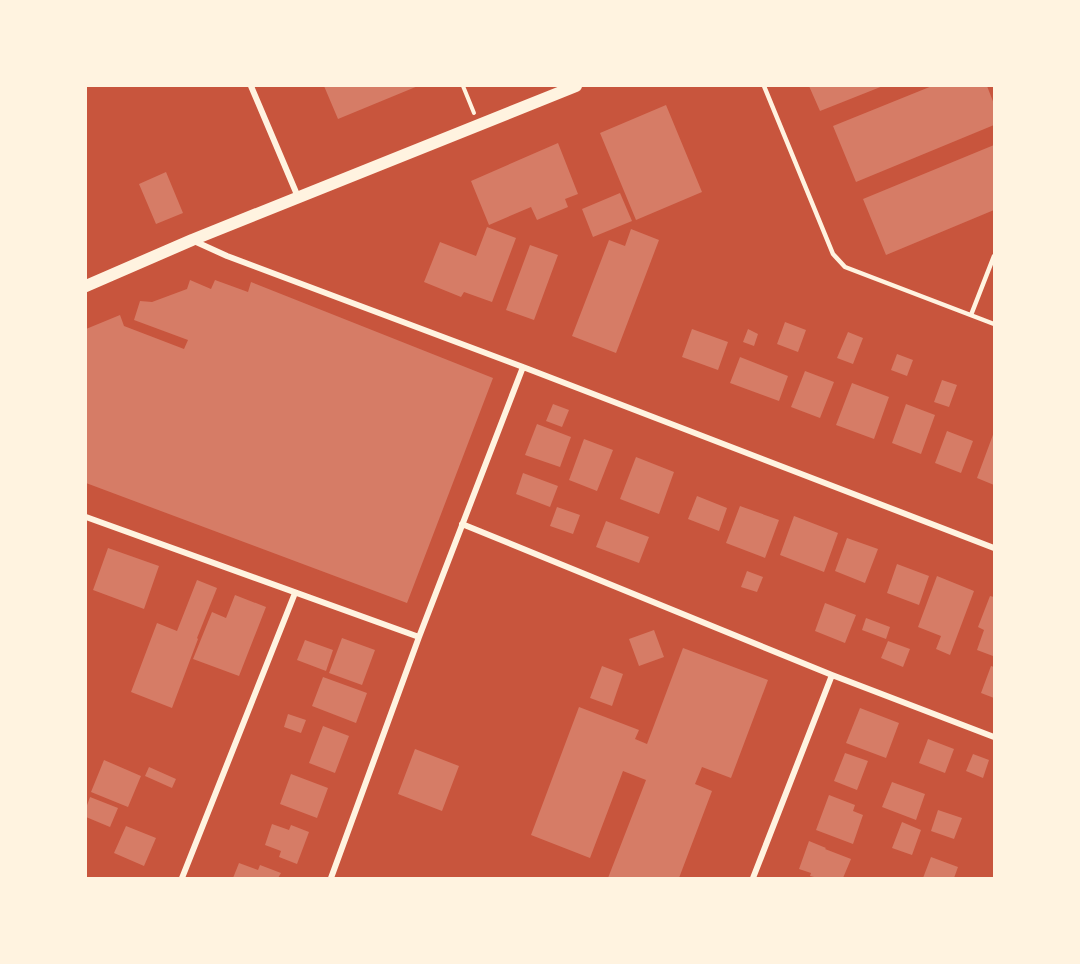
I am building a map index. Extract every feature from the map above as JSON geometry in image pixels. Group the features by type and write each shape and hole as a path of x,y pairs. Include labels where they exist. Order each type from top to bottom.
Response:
{"main road":[{"path":"86,286 192,240 576,86"}],"street":[{"path":"251,86 298,197"},
{"path":"192,240 227,256 994,548"},
{"path":"331,879 419,638 523,367"},
{"path":"86,517 419,638"},
{"path":"462,524 832,675 994,737"},
{"path":"182,879 295,592"},
{"path":"753,879 832,675"}],"lane":[{"path":"764,86 833,254 845,267 994,324"},
{"path":"971,315 994,256"}],"path":[{"path":"463,86 479,124"}],"building":[{"path":"324,86 418,86 338,119"},
{"path":"809,86 883,86 820,111"},
{"path":"932,86 987,86 994,104 994,125 856,182 833,126"},
{"path":"666,105 702,192 636,220 600,133"},
{"path":"558,143 578,194 565,199 568,207 537,220 531,207 489,225 471,181"},
{"path":"994,145 994,210 886,255 863,199"},
{"path":"166,172 183,213 156,224 139,184"},
{"path":"620,193 632,221 593,237 582,209"},
{"path":"487,227 516,238 492,302 464,292 461,297 424,282 440,242 476,256"},
{"path":"631,229 659,240 616,353 572,336 609,240 625,246"},
{"path":"530,245 558,255 534,320 506,310"},
{"path":"190,280 211,289 215,280 248,292 251,282 493,378 407,603 86,483 86,329 120,315 124,326 184,349 188,340 134,320 140,301 152,302 187,289"},
{"path":"785,322 806,330 798,352 777,344"},
{"path":"692,329 728,342 718,370 682,357"},
{"path":"748,329 758,334 754,346 743,342"},
{"path":"848,332 863,338 853,364 837,358"},
{"path":"897,354 913,360 907,376 891,370"},
{"path":"740,357 788,376 779,401 730,383"},
{"path":"805,371 834,382 820,418 791,407"},
{"path":"942,380 957,385 949,407 934,402"},
{"path":"852,383 889,397 874,439 836,425"},
{"path":"553,404 569,410 562,427 546,421"},
{"path":"906,404 935,415 921,454 892,443"},
{"path":"537,424 571,437 560,467 525,455"},
{"path":"947,431 973,441 961,473 935,463"},
{"path":"994,432 994,485 977,478"},
{"path":"584,439 613,450 597,491 569,480"},
{"path":"636,457 674,472 659,514 620,499"},
{"path":"523,473 558,486 550,507 516,494"},
{"path":"697,496 727,508 719,531 688,519"},
{"path":"740,506 779,520 765,558 726,543"},
{"path":"557,507 580,515 573,534 550,526"},
{"path":"794,516 838,533 824,572 780,555"},
{"path":"606,521 649,537 639,563 596,547"},
{"path":"847,538 878,549 865,583 835,571"},
{"path":"108,548 159,566 144,609 93,590"},
{"path":"897,564 929,576 919,605 887,593"},
{"path":"747,571 763,577 757,592 741,587"},
{"path":"937,576 974,591 950,655 936,649 941,636 918,627"},
{"path":"197,580 217,588 172,708 131,692 157,623 177,631"},
{"path":"235,595 266,607 239,676 193,659 212,612 226,618"},
{"path":"990,596 994,597 993,656 977,650 984,630 978,627"},
{"path":"825,603 856,615 845,643 815,631"},
{"path":"866,618 890,627 886,639 862,630"},
{"path":"654,630 664,657 639,666 629,639"},
{"path":"342,638 375,650 362,685 329,673"},
{"path":"305,640 333,650 326,671 297,660"},
{"path":"888,641 910,649 903,667 881,658"},
{"path":"683,648 768,680 731,778 702,767 695,784 712,791 679,878 608,878 646,780 623,771 590,858 531,835 579,707 639,730 635,739 647,744"},
{"path":"602,666 623,674 612,706 590,698"},
{"path":"991,666 994,667 994,698 981,693"},
{"path":"323,677 367,693 356,723 312,706"},
{"path":"860,708 899,723 886,758 846,743"},
{"path":"288,714 306,720 301,733 284,727"},
{"path":"323,726 349,736 335,773 309,763"},
{"path":"928,739 954,749 945,773 919,763"},
{"path":"415,749 459,766 442,811 398,794"},
{"path":"845,753 868,761 857,790 834,781"},
{"path":"973,754 989,760 983,778 966,771"},
{"path":"104,760 141,776 128,807 91,792"},
{"path":"149,767 176,779 172,788 145,776"},
{"path":"291,774 328,788 317,818 280,804"},
{"path":"892,782 925,794 916,820 882,807"},
{"path":"829,795 855,805 853,811 863,815 853,844 816,830"},
{"path":"90,797 118,808 110,827 86,817"},
{"path":"938,810 962,818 954,839 931,831"},
{"path":"902,822 921,830 912,855 892,848"},
{"path":"272,824 289,830 291,825 309,832 297,864 279,857 281,851 265,845"},
{"path":"126,826 156,838 144,866 114,853"},
{"path":"809,841 851,859 843,878 818,878 799,869"},
{"path":"931,857 958,867 954,878 923,878"},
{"path":"239,863 258,870 260,865 281,873 278,878 233,878"}]}
